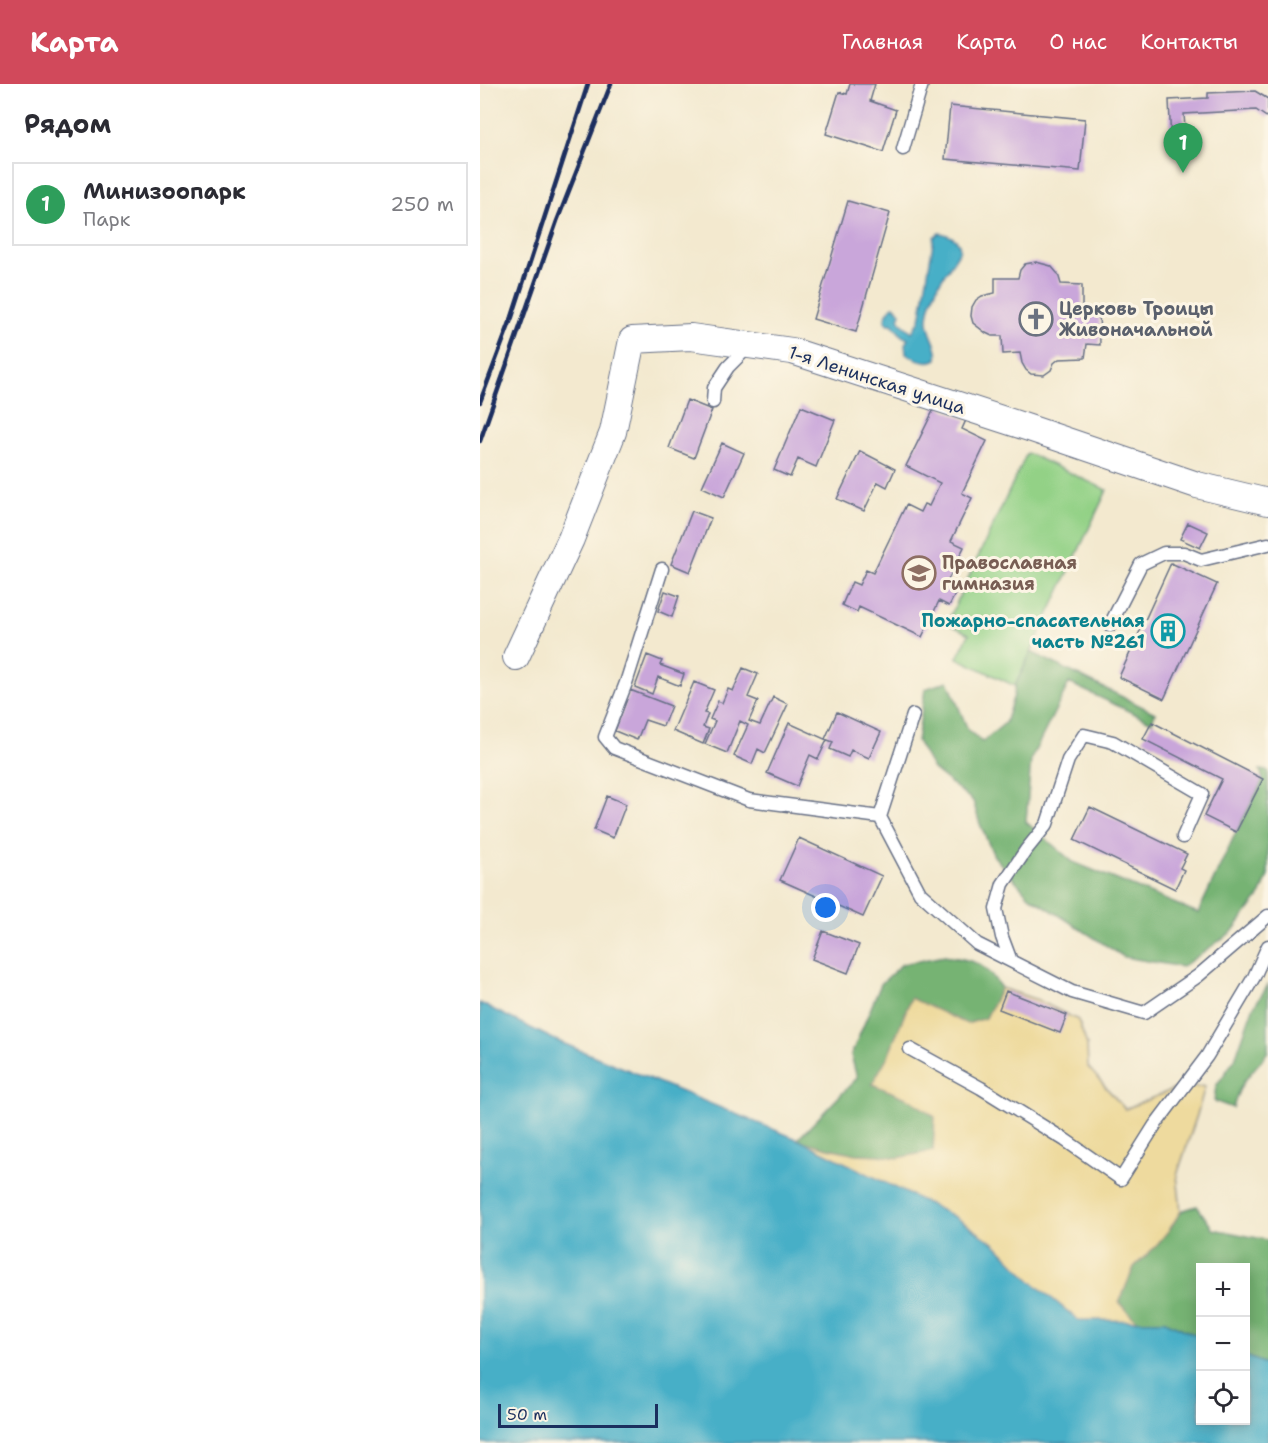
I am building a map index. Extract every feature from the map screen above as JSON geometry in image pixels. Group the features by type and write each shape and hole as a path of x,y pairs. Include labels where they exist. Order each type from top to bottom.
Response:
{"street":[{"name":"1-я Ленинская улица","path":"516,657 571,539 613,432 632,340 691,337 792,351 1197,485 1268,502"}],"lane":[{"path":"903,149 922,84"},
{"path":"713,402 714,388 728,367 750,345"},
{"path":"1110,625 1141,564 1164,553 1184,553 1201,560 1268,544"},
{"path":"662,569 626,683 605,737 614,748 749,800 880,817"},
{"path":"913,715 880,817 920,893 977,944 1072,992 1144,1012 1198,976 1268,916"},
{"path":"1011,961 1002,937 996,909 1003,884 1047,824 1068,760 1084,735 1113,742 1202,794 1183,837"},
{"path":"910,1050 981,1088 1065,1140 1121,1179 1155,1125 1207,1056 1254,977 1268,946"}],"green space":[{"path":"1027,453 1107,490 1015,686 957,658 969,634 947,623"},
{"path":"1031,652 1155,713 1152,722 1069,683 1031,759 1026,822 1073,862 1198,913 1263,779 1260,770 1268,771 1268,875 1261,894 1232,932 1182,967 1124,957 1029,896 994,856 973,801 933,769 917,741 925,689 948,681 968,730 982,742 1005,723 1015,686"},
{"path":"944,956 977,963 1001,988 986,1018 966,1024 911,999 888,1056 872,1084 911,1100 935,1117 933,1151 898,1158 856,1154 797,1140 857,1078 851,1055 881,984 902,964"},
{"path":"1268,985 1268,1051 1241,1086 1233,1108 1214,1101 1216,1086 1235,1059 1253,1008"},
{"path":"1197,1206 1213,1229 1268,1240 1268,1365 1250,1358 1250,1263 1196,1263 1196,1335 1165,1321 1137,1321 1119,1303 1134,1267 1155,1247 1181,1211"}],"sand":[{"path":"1001,988 1038,1000 1078,1020 1087,1045 1088,1067 1125,1109 1174,1089 1205,1086 1177,1175 1181,1211 1155,1247 1134,1267 1119,1303 1137,1321 1078,1320 1032,1282 995,1244 955,1217 797,1140 856,1154 898,1158 933,1151 935,1117 911,1100 872,1084 888,1056 911,998 967,1024 986,1018"}],"water":[{"path":"939,233 954,238 960,248 930,305 928,324 937,349 937,359 925,361 906,353 905,344 908,339 902,336 892,324 888,324 885,319 893,306 901,313 899,318 901,323 912,332 920,320 934,237"},
{"path":"480,1003 555,1040 797,1139 955,1217 995,1244 1032,1282 1078,1320 1165,1321 1196,1335 1196,1425 1250,1425 1250,1358 1268,1365 1268,1443 480,1443"}],"building":[{"path":"850,84 875,84 870,101 896,110 883,152 826,134 839,92 847,94"},
{"path":"1255,91 1268,99 1268,118 1256,110 1184,114 1186,142 1171,142 1169,100 1208,98 1208,93"},
{"path":"950,106 1085,119 1080,171 945,159"},
{"path":"848,201 890,213 856,332 813,319"},
{"name":"Церковь Троицы Живоначальной","path":"1036,262 1051,266 1058,274 1061,284 1082,285 1082,308 1099,310 1100,345 1087,344 1085,358 1059,359 1044,375 1031,374 1026,370 1020,353 1003,354 1002,336 992,336 986,333 973,323 971,316 976,300 995,293 995,278 1018,278 1025,264"},
{"path":"687,400 712,410 694,458 669,448"},
{"path":"936,405 966,420 962,429 987,441 962,493 972,498 951,541 964,547 946,584 958,589 949,606 939,601 922,637 859,607 857,612 842,605 852,582 859,585 866,570 873,573 906,505 920,512 924,504 929,506 940,483 906,466"},
{"path":"801,406 835,420 816,467 798,459 790,477 774,470"},
{"path":"722,443 744,453 724,497 702,487"},
{"path":"860,451 895,469 887,487 878,482 864,511 837,499"},
{"path":"692,511 711,518 690,572 671,564"},
{"path":"1188,523 1208,532 1200,548 1180,539"},
{"name":"Пожарно-спасательная часть №261","path":"1171,563 1217,584 1164,699 1119,677"},
{"path":"665,591 679,596 672,617 658,611"},
{"path":"647,655 662,661 660,665 684,674 680,686 658,677 652,694 635,687"},
{"path":"743,668 758,674 748,697 758,701 749,721 760,725 773,697 788,704 765,753 758,749 752,764 734,756 748,725 740,721 727,753 705,744 715,721 710,719 718,701 722,703 728,689 733,691"},
{"path":"694,682 714,690 704,713 708,714 703,727 709,729 703,744 673,731"},
{"path":"630,690 671,706 663,726 645,720 637,740 615,731"},
{"path":"837,712 881,732 869,758 851,750 848,757 830,749 833,742 825,739"},
{"path":"1152,722 1263,779 1236,832 1204,816 1222,779 1143,739"},
{"path":"789,723 827,740 818,759 810,755 797,786 767,773"},
{"path":"607,796 626,804 613,838 594,830"},
{"path":"1090,807 1187,854 1180,868 1184,870 1175,889 1074,840"},
{"path":"799,838 882,876 863,917 780,880"},
{"path":"823,931 859,945 848,973 812,959"},
{"path":"1006,991 1067,1015 1060,1033 999,1009"}],"railway":[{"path":"480,402 512,317 588,84"},
{"path":"480,441 557,221 611,84"}],"place":[{"name":"Минизоопарк","path":"1183,173"},
{"name":"Церковь Троицы Живоначальной","path":"1036,319"},
{"name":"Православная гимназия","path":"919,573"},
{"name":"Пожарно-спасательная часть №261","path":"1168,631"}]}
